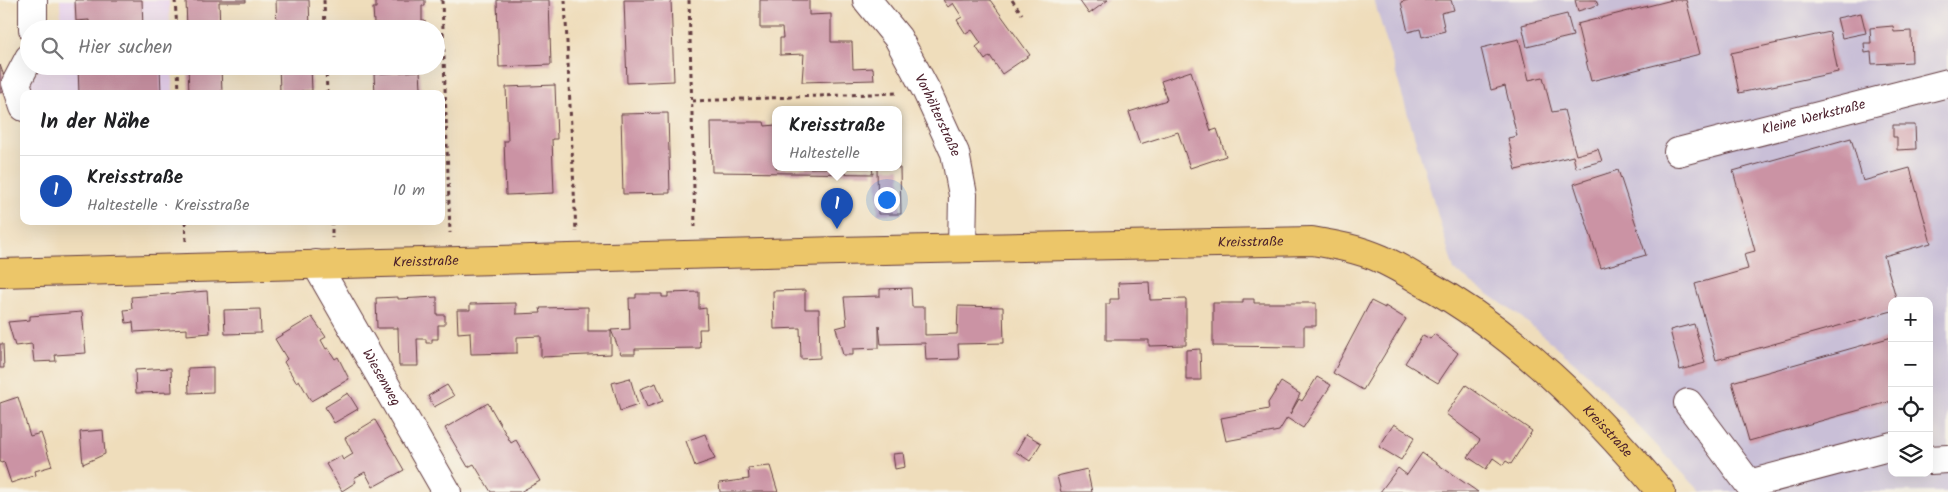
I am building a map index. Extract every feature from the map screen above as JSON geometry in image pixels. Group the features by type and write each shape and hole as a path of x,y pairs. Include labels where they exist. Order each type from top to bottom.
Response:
{"main road":[{"name":"Kreisstraße","path":"0,273 1281,240 1312,241 1352,248 1382,259 1446,294 1513,341 1587,408 1661,492"}],"street":[{"path":"33,0 33,20"},
{"name":"Vorhölterstraße","path":"867,0 898,38 927,92 955,154 963,194 962,248"},
{"path":"20,75 16,83 20,95"},
{"name":"Kleine Werkstraße","path":"1678,152 1948,83"},
{"name":"Wiesenweg","path":"316,264 448,492"},
{"path":"1688,404 1749,484 1888,447"},
{"path":"1933,460 1948,459"}],"path":[{"path":"175,0 176,20"},
{"path":"324,0 325,20"},
{"path":"442,0 443,20"},
{"path":"565,0 577,258"},
{"path":"689,0 696,255"},
{"path":"1012,0 1022,14"},
{"path":"178,75 179,90"},
{"path":"326,75 327,90"},
{"path":"445,75 451,261"},
{"path":"692,101 927,92"}],"shaded area":[{"path":"60,0 169,0 170,20 61,20"},
{"path":"1374,0 1948,0 1948,492 1701,492 1589,375 1521,317 1454,270"},
{"path":"34,75 172,75 173,90 28,90 27,86"}],"building":[{"path":"75,0 142,0 143,20 76,20"},
{"path":"186,0 246,0 246,2 219,2 220,20 187,20"},
{"path":"276,0 309,0 310,20 277,20"},
{"path":"376,0 425,0 425,6 422,6 422,20 374,20 373,8 376,8"},
{"path":"497,0 549,0 551,65 499,67"},
{"path":"624,0 671,0 674,81 627,83"},
{"path":"760,0 809,0 809,15 831,14 831,42 852,42 853,69 873,68 874,80 802,82 804,54 780,55 780,38 783,38 782,28 760,28"},
{"path":"943,0 990,0 1030,55 1002,74 990,56 985,60 976,47 981,43 972,30 966,34 957,20 962,17 953,3 948,7"},
{"path":"1079,0 1108,0 1089,14"},
{"path":"1408,0 1451,0 1454,10 1441,13 1445,31 1422,37 1420,29 1408,32 1401,2"},
{"path":"1575,0 1596,0 1598,5 1578,11"},
{"path":"1672,0 1686,0 1700,54 1591,81 1577,24"},
{"path":"1861,13 1866,33 1842,38 1837,18"},
{"path":"1567,14 1573,36 1527,47 1522,25"},
{"path":"1893,26 1894,32 1911,31 1912,62 1872,64 1871,52 1865,53 1864,43 1871,43 1870,28"},
{"path":"1830,32 1838,72 1739,93 1731,53"},
{"path":"1519,39 1529,80 1543,77 1552,112 1564,110 1576,155 1598,149 1602,161 1576,168 1573,156 1516,170 1508,138 1517,136 1505,86 1491,90 1481,48"},
{"path":"0,65 9,90 0,93"},
{"path":"1191,71 1211,131 1217,129 1226,156 1190,168 1178,132 1140,144 1129,112 1167,100 1161,81"},
{"path":"78,75 160,75 161,90 79,90"},
{"path":"188,75 221,75 222,90 189,90"},
{"path":"279,75 311,75 312,90 280,90"},
{"path":"374,75 420,75 421,88 427,90 375,90"},
{"path":"555,85 557,139 552,139 554,193 506,195 504,141 508,141 506,87"},
{"path":"668,113 670,193 623,194 621,114"},
{"path":"711,122 764,122 765,126 772,125 772,171 872,171 873,174 712,172"},
{"path":"1893,125 1915,125 1916,149 1897,150 1897,137 1893,137"},
{"path":"1851,138 1863,181 1910,168 1931,243 1884,256 1896,297 1888,297 1888,312 1716,360 1695,284 1748,269 1744,254 1755,251 1733,171"},
{"path":"1618,170 1646,255 1601,268 1574,184"},
{"path":"877,171 900,171 901,214 878,214"},
{"path":"1149,282 1150,300 1186,299 1186,345 1149,346 1149,340 1106,340 1106,304 1110,304 1110,299 1119,299 1118,283"},
{"path":"911,288 912,307 925,307 925,335 957,334 958,306 1003,307 1004,343 958,344 959,359 926,360 925,343 881,344 879,326 879,348 853,349 853,355 843,355 836,328 847,325 844,297 880,296 880,289"},
{"path":"805,290 805,309 819,309 820,358 801,359 800,328 774,329 773,291"},
{"path":"207,291 210,333 187,335 187,329 134,332 133,322 126,323 124,310 132,309 131,297"},
{"path":"699,292 699,309 706,308 707,329 699,329 700,348 635,349 635,354 621,354 611,330 630,329 629,298 636,298 636,294 662,294 662,297 668,297 668,293"},
{"path":"398,297 398,299 437,297 437,315 445,315 445,325 438,325 438,339 432,339 432,343 426,343 426,339 417,339 418,366 399,366 398,328 377,328 376,298"},
{"path":"1243,299 1254,299 1254,303 1316,303 1316,326 1304,326 1304,347 1213,346 1213,303 1243,303"},
{"path":"1371,301 1385,308 1385,306 1406,319 1363,390 1333,373"},
{"path":"516,303 516,314 541,313 540,308 588,307 588,331 611,331 611,354 541,357 541,336 517,337 517,353 471,354 470,332 458,333 457,310 470,310 470,304"},
{"path":"260,309 261,333 225,334 224,310"},
{"path":"82,312 86,353 55,355 56,361 34,362 32,344 15,346 8,322 30,320 30,316"},
{"path":"312,317 326,337 321,340 326,349 328,348 335,359 338,357 349,379 311,401 299,380 296,382 284,362 287,359 275,339"},
{"path":"1694,324 1705,363 1680,370 1670,330"},
{"path":"1434,334 1458,353 1438,383 1405,363 1423,335 1430,339"},
{"path":"1888,338 1888,402 1749,441 1732,382"},
{"path":"0,344 3,344 4,368 0,368"},
{"path":"1200,349 1201,380 1186,380 1186,350"},
{"path":"213,367 213,392 189,393 188,368"},
{"path":"171,368 172,392 136,393 135,370"},
{"path":"1317,377 1331,385 1303,428 1287,418 1279,431 1226,441 1221,418 1269,409 1268,403 1281,382 1300,394 1290,414 1299,399 1302,401"},
{"path":"630,378 638,405 620,411 612,383"},
{"path":"656,383 663,401 647,407 640,389"},
{"path":"447,385 454,396 434,407 428,396"},
{"path":"1466,385 1532,431 1511,464 1506,461 1503,465 1493,458 1486,469 1468,457 1480,440 1446,414"},
{"path":"348,393 358,409 334,423 325,407"},
{"path":"18,397 30,436 41,433 52,466 35,471 36,475 11,483 4,462 1,463 0,460 0,403"},
{"path":"488,403 511,443 516,440 540,481 520,492 491,492 474,464 468,467 445,428"},
{"path":"375,420 404,470 373,487 365,472 354,478 356,482 342,491 326,464 341,456 343,460 353,454 345,438"},
{"path":"1394,424 1415,437 1401,460 1379,447"},
{"path":"103,430 105,454 83,464 80,432"},
{"path":"705,434 715,459 695,466 686,441"},
{"path":"1026,434 1041,443 1030,461 1016,452"},
{"path":"903,453 905,467 895,469 893,454"},
{"path":"1422,453 1478,492 1380,492 1398,468 1407,475"},
{"path":"770,466 778,492 720,492 719,483 749,479 748,468"},
{"path":"1087,469 1092,492 1061,492 1057,476"}],"place":[{"name":"Kreisstraße","path":"837,229"}]}
